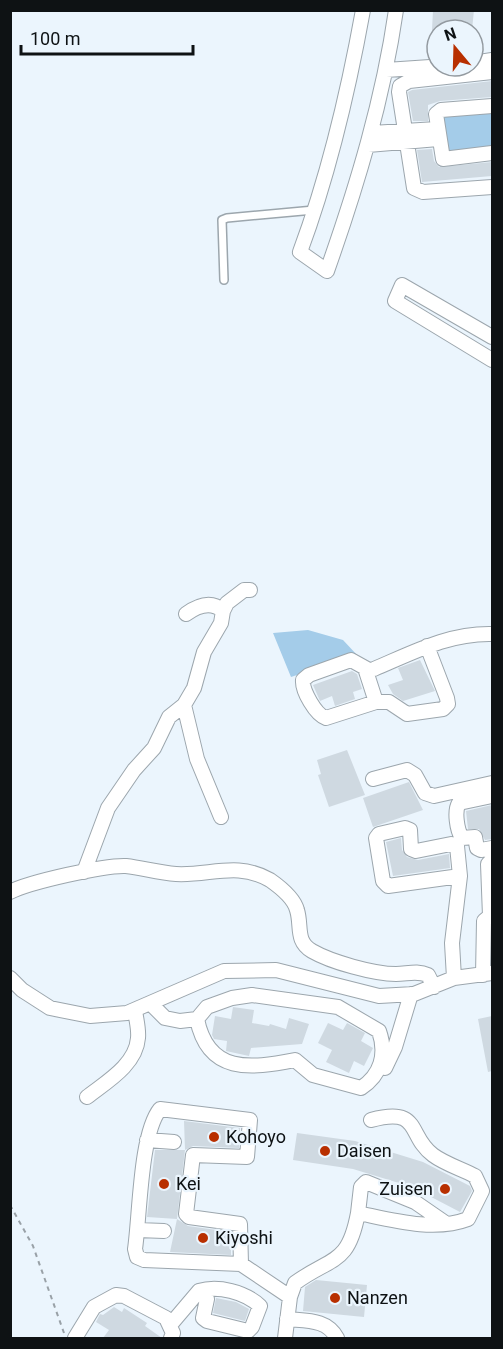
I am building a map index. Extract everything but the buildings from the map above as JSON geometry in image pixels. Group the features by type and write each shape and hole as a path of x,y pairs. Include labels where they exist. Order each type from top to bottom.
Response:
{"street":[{"path":"363,10 354,62 316,210 300,252 327,271 370,139 386,70 396,10"},
{"path":"386,70 425,67"},
{"path":"492,72 404,83 399,92 414,188 417,190 492,187"},
{"path":"492,106 437,111 438,134 443,159 492,153"},
{"path":"370,139 438,134"},
{"path":"492,337 402,285 395,301 492,360"},
{"path":"84,873 108,808 134,770 154,748 169,717 184,705 194,688 204,652 221,623 222,610 227,603 244,590 250,590"},
{"path":"186,614 196,607 208,605 218,606 222,610"},
{"path":"364,668 374,669 427,646 462,635 492,636"},
{"path":"376,702 364,668 359,662 351,660 309,675 303,680 303,687 320,716 326,718 376,702 389,702 407,714 446,707 447,698 427,646"},
{"path":"184,705 197,759 221,816"},
{"path":"373,779 407,771 415,775 425,793 434,796 492,789"},
{"path":"492,789 459,803 456,807 459,834 462,838 475,837 477,848 481,850 492,848"},
{"path":"454,978 452,943 460,876 457,846 452,844 416,851 411,849 410,830 405,828 379,834 376,838 383,881 388,886 460,876"},
{"path":"10,978 22,990 50,1008 90,1016 135,1010 224,971 276,970 379,996 411,994 488,968 484,921 490,916 488,864 492,860"},
{"path":"10,892 21,886 123,866 177,874 236,868 269,880 289,896 297,910 299,936 311,950 352,966 394,974 422,973 428,975 434,987"},
{"path":"385,1069 395,1047 411,994"},
{"path":"151,1004 165,1018 180,1021 197,1019 207,1007 232,998 252,995 338,1007 379,1031 383,1042 382,1061 370,1082 361,1088 313,1075 304,1065 295,1060 246,1067 218,1058 208,1049 200,1034 197,1019"},
{"path":"87,1097 124,1067 135,1050 138,1039 135,1010"},
{"path":"241,1264 240,1224 189,1218 186,1214 193,1155 247,1157 250,1120 160,1109 155,1115 147,1140 135,1249 137,1257 144,1260 159,1255 241,1264 290,1297"},
{"path":"357,1216 419,1226 444,1222 458,1223 468,1219 482,1191 475,1176 431,1154 412,1125 401,1118 388,1115 371,1120"},
{"path":"147,1140 174,1142"},
{"path":"285,1338 290,1297 295,1283 344,1254 350,1245 361,1188 366,1182 415,1202 444,1222"},
{"path":"357,1216 412,1233"},
{"path":"138,1230 164,1232"},
{"path":"75,1338 94,1307 116,1295 124,1296 156,1313 171,1331 199,1291 218,1289 239,1294 260,1306 252,1328 248,1331 207,1321 203,1317 203,1311 207,1299"},
{"path":"287,1318 326,1324 337,1338"}],"lane":[{"path":"224,280 222,220 316,210"}],"path":[{"path":"10,1205 33,1246 66,1338"}],"shaded area":[{"path":"492,109 492,147 445,151 441,115"},
{"path":"308,630 343,640 357,655 291,677 273,633"}],"place":[{"name":"Kohoyo","path":"214,1137"},
{"name":"Daisen","path":"325,1151"},
{"name":"Kei","path":"164,1184"},
{"name":"Zuisen","path":"445,1189"},
{"name":"Kiyoshi","path":"203,1238"},
{"name":"Nanzen","path":"335,1298"}]}
